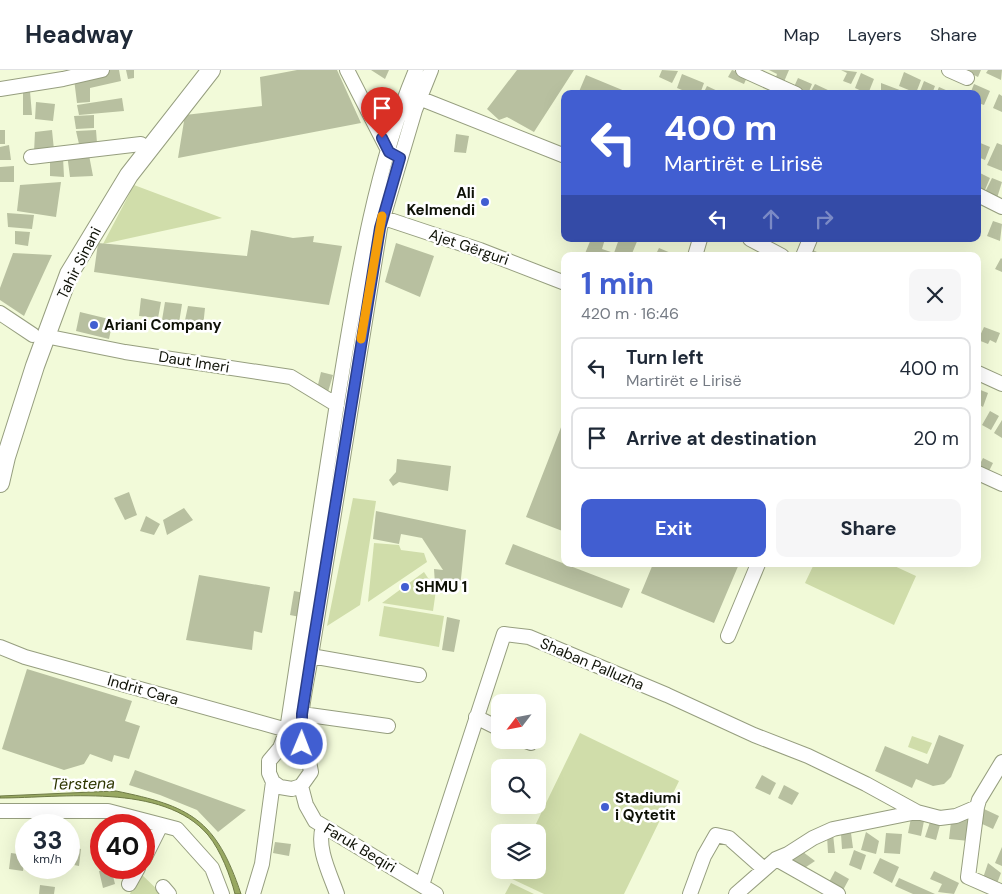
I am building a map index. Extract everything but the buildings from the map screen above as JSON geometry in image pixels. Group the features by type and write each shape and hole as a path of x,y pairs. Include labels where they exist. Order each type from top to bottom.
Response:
{"main road":[{"name":"Tahir Sinani","path":"0,438 68,257 102,200 141,144 200,70"},
{"name":"Tahir Sinani","path":"0,483 39,335 69,274 110,205 143,156 211,70"}],"street":[{"path":"0,89 63,79 102,70"},
{"path":"347,70 394,155"},
{"path":"325,522 337,406 377,216 394,155 401,105 416,70"},
{"path":"394,155 431,70"},
{"path":"743,70 787,90"},
{"path":"949,70 967,78"},
{"path":"419,98 561,154"},
{"path":"31,157 141,144"},
{"path":"981,196 1002,207"},
{"path":"255,894 263,877 262,864 273,782 269,773 269,761 280,748 287,730 308,634 377,216"},
{"name":"Ajet Gërguri","path":"377,216 480,250 561,281"},
{"path":"756,242 774,252"},
{"path":"0,313 39,335"},
{"name":"Daut Imeri","path":"39,335 125,352 292,377 337,406"},
{"path":"981,374 1002,384"},
{"path":"981,474 1002,484"},
{"path":"728,636 757,567"},
{"path":"273,782 288,789 301,786 309,778 311,767 302,744 302,714 311,656 308,634"},
{"name":"Shaban Palluzha","path":"422,885 504,634 529,637 667,695 754,735 808,756 866,784 917,812"},
{"name":"Indrit Cara","path":"0,647 25,657 287,730"},
{"path":"311,656 419,675"},
{"path":"302,714 388,726"},
{"path":"476,717 491,725"},
{"path":"280,748 290,746 304,751"},
{"path":"1002,762 996,784 979,800 968,877 1002,892"},
{"name":"Faruk Beqiri","path":"301,786 306,805 315,821 338,836 373,854 436,894"},
{"path":"736,894 776,859 788,854 812,838 833,829 917,812 940,818 956,816 977,807"},
{"path":"0,811 108,811 177,829 198,850 212,868 222,894"},
{"path":"155,838 162,825"},
{"path":"323,827 320,839 337,894"},
{"path":"690,894 704,856 716,835 729,838 764,869"},
{"path":"324,852 326,843 338,836"},
{"path":"776,859 838,894"},
{"path":"129,884 132,879"}],"shaded area":[{"path":"134,185 222,218 103,244"},
{"path":"353,498 376,501 360,605 327,626"},
{"path":"374,543 399,545 401,550 424,553 427,562 368,602"},
{"path":"813,567 896,567 916,576 894,625 805,583"},
{"path":"424,572 436,590 433,611 382,603"},
{"path":"384,606 444,616 439,647 379,636"},
{"name":"Stadiumi i Qytetit","path":"580,733 679,781 624,894 544,894 512,879 546,879 546,824 536,824 541,814 546,814 546,803"},
{"path":"912,736 932,743 927,754 908,747"},
{"path":"116,791 163,803 181,810 197,820 210,832 221,848 241,894 235,894 225,863 208,835 189,818 165,807 138,800 110,797 0,798 0,796"},
{"path":"136,879 146,879 162,894 130,894"},
{"path":"511,883 534,894 505,894"}],"slow traffic":[{"path":"361,339 382,216"}],"place":[{"name":"Ali Kelmendi","path":"485,202"},
{"name":"Ariani Company","path":"94,325"},
{"name":"SHMU 1","path":"405,587"},
{"name":"Stadiumi i Qytetit","path":"605,807"}],"route":[{"path":"302,744 302,714 380,228 400,158 389,152 382,138"}],"water label":[{"name":"Tërstena","path":"83,783"}]}
